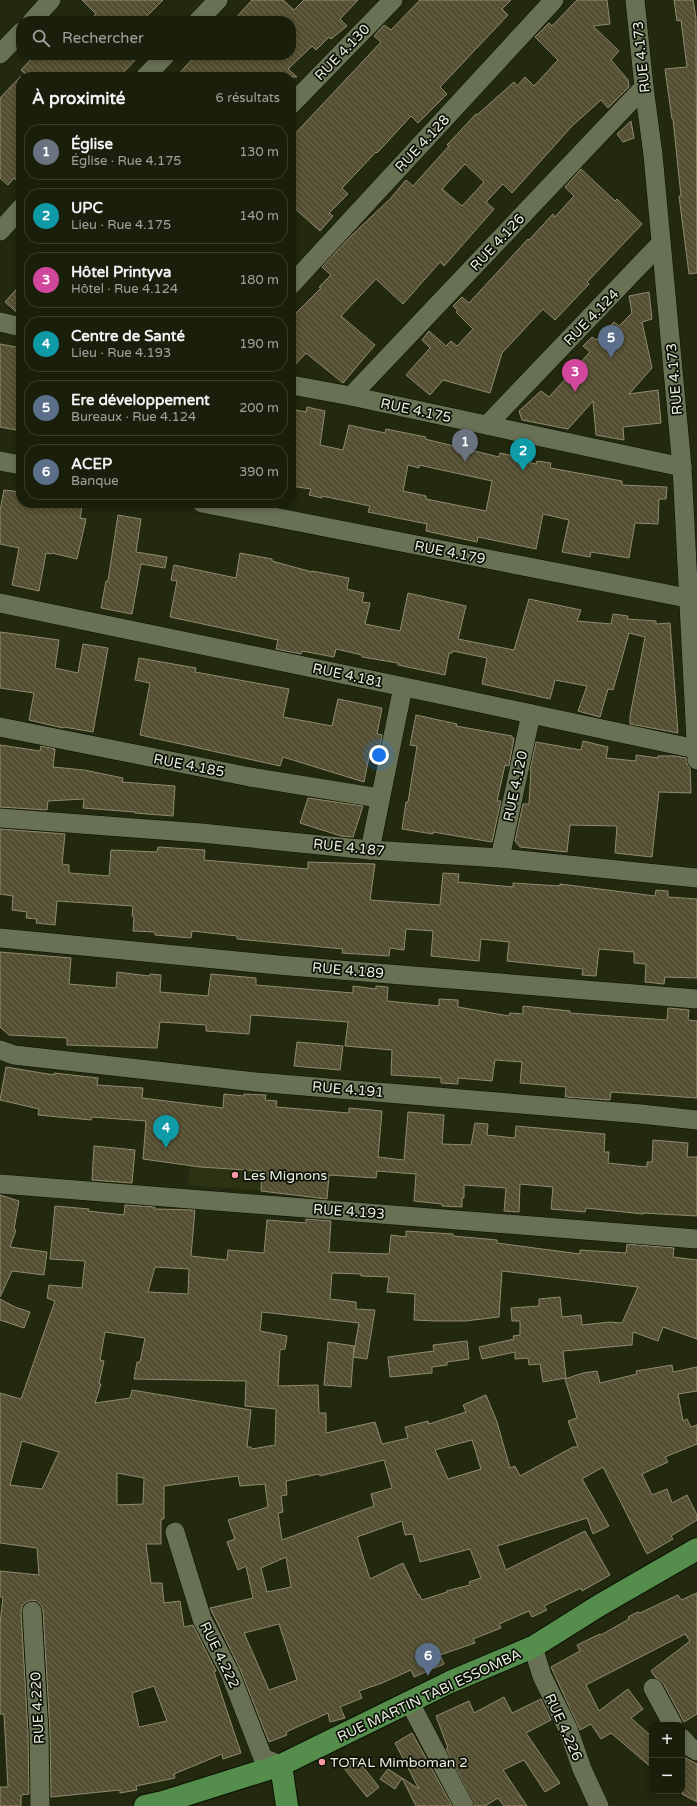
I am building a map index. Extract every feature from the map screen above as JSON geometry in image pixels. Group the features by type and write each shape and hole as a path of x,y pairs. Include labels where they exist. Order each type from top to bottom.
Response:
{"main road":[{"name":"RUE MARTIN TABI ESSOMBA","path":"145,1806 163,1802 281,1765 410,1703 450,1682 533,1647 600,1605 697,1549"},
{"path":"281,1765 287,1806"}],"street":[{"path":"37,16 51,0"},
{"path":"203,16 218,0"},
{"name":"RUE 4.130","path":"296,100 393,0"},
{"name":"RUE 4.128","path":"296,280 554,0"},
{"name":"RUE 4.173","path":"635,0 644,88 653,155 682,468 692,599 696,755"},
{"path":"0,54 16,37"},
{"path":"150,72 161,60"},
{"name":"RUE 4.126","path":"351,396 644,88"},
{"path":"0,231 16,213"},
{"name":"RUE 4.124","path":"487,425 661,243"},
{"path":"0,322 16,326"},
{"name":"RUE 4.175","path":"296,386 351,396 682,468"},
{"path":"0,461 16,464"},
{"name":"RUE 4.179","path":"228,508 692,599"},
{"name":"RUE 4.181","path":"0,603 531,714 696,755"},
{"path":"370,850 379,798 403,687"},
{"name":"RUE 4.120","path":"500,858 531,714"},
{"name":"RUE 4.185","path":"0,727 250,777 379,798"},
{"name":"RUE 4.187","path":"0,818 201,833 370,850 500,858 697,878"},
{"name":"RUE 4.189","path":"0,938 278,965 697,999"},
{"name":"RUE 4.191","path":"0,1050 14,1055 256,1082 697,1120"},
{"name":"RUE 4.193","path":"0,1184 697,1239"},
{"name":"RUE 4.222","path":"175,1532 202,1619 230,1673 263,1758 281,1765"},
{"name":"RUE 4.220","path":"32,1611 39,1732 40,1806"},
{"name":"RUE 4.226","path":"533,1647 542,1676 568,1729 582,1769 599,1806"},
{"path":"653,1688 671,1722"},
{"path":"410,1703 464,1806"},
{"path":"685,1741 690,1747 697,1751"}],"shaded area":[{"name":"Les Mignons","path":"191,1141 282,1148 279,1192 188,1185"}],"building":[{"path":"82,0 163,0 147,16 94,16 96,14"},
{"path":"252,0 283,0 294,10 304,0 358,0 340,19 347,26 331,39 329,37 316,50 312,46 288,69 291,72 181,72 191,60 296,60 296,16 238,16"},
{"path":"420,0 511,0 502,9 508,15 440,87 447,94 418,123 411,116 342,188 348,194 329,213 333,216 320,231 296,209 296,133 381,42 374,36 384,25 391,30"},
{"path":"577,0 607,0 610,24 593,26 619,51 611,60 628,80 629,87 608,108 601,100 572,126 512,193 503,184 486,202 494,209 444,266 440,262 403,304 376,279 341,316 375,345 343,383 306,353 296,364 296,313 321,288 319,287 331,275 322,267 351,236 391,198 406,180 413,186 449,146 447,145 476,114 477,115 514,82 517,86 525,77 534,86 558,60 535,37 549,23 552,26","holes":["465,164 484,182 462,206 442,189"]},
{"path":"674,0 693,0 696,18 697,273 689,274 679,196 681,196 673,119 665,69 687,67 681,20 677,21"},
{"path":"30,60 135,60 124,72 23,72 21,70"},
{"path":"16,81 16,180 14,178 8,185 0,178 0,98"},
{"path":"631,121 634,138 623,142 617,134"},
{"path":"581,169 615,201 617,199 642,224 587,282 589,284 555,320 543,309 502,353 490,393 443,380 430,395 406,375 430,348 422,340 429,331 446,346 451,341 457,346 473,329 456,312 458,311 453,306 462,297 469,303 553,214 555,217 574,196 565,187"},
{"path":"16,290 16,312 5,302"},
{"path":"649,292 652,319 642,322 652,368 629,394 658,390 661,423 623,427 624,440 596,435 593,401 568,429 522,420 519,411 541,391 549,397 590,352 583,346 592,337 596,340 614,322 619,326 632,313 629,296"},
{"path":"0,344 16,347 16,430 0,427"},
{"path":"307,407 325,411 320,445 343,450 349,425 385,433 386,429 426,437 425,439 499,457 500,453 514,456 514,460 536,464 537,461 551,463 550,468 622,481 622,485 667,487 666,499 659,499 658,524 635,523 629,558 591,552 590,557 562,552 569,520 543,514 536,549 478,537 477,542 426,531 427,524 368,512 370,506 322,496 322,498 309,495 311,489 296,487 296,410 306,412","holes":["408,465 419,468 419,465 492,481 486,511 426,499 426,496 403,491"]},
{"path":"4,490 16,491 16,508 82,508 80,518 86,519 77,559 46,553 39,591 12,585 19,548 0,544 0,511"},
{"path":"118,515 141,519 136,552 167,557 165,568 141,564 132,614 101,608 106,581 108,581"},
{"path":"240,553 272,559 272,561 312,572 349,578 347,589 364,593 362,602 370,603 365,624 400,631 408,593 466,606 458,639 514,650 529,599 581,610 577,621 611,624 613,614 628,616 627,619 656,621 656,624 670,623 678,733 630,724 630,716 645,637 629,633 613,690 608,689 600,717 578,711 587,686 555,680 550,699 482,684 487,658 453,651 452,653 449,653 445,675 398,665 398,663 362,657 362,655 336,649 334,657 302,651 301,654 276,649 278,640 170,617 177,581 171,580 174,565 236,578"},
{"path":"0,632 59,640 55,668 78,673 83,644 108,648 93,732 63,728 29,720 34,693 0,688"},
{"path":"139,658 196,668 195,672 289,689 283,717 332,726 338,699 382,708 377,734 382,735 380,747 376,747 374,753 370,752 364,782 283,757 280,766 140,735 150,683 135,680"},
{"path":"416,715 457,724 456,726 512,736 512,738 514,738 509,766 505,765 497,801 501,801 492,842 433,832 433,834 402,829 417,746 410,745"},
{"path":"583,741 608,747 606,758 636,761 636,755 658,758 658,756 675,756 686,758 690,768 691,793 659,792 652,857 615,853 617,826 570,825 567,852 520,847 515,841 523,804 529,804 530,770 536,742 581,750"},
{"path":"0,745 40,751 41,746 55,749 53,767 84,770 123,778 122,782 175,786 173,816 83,808 84,799 48,801 47,810 0,807"},
{"path":"308,798 363,806 353,837 341,836 300,823"},
{"path":"0,829 65,834 62,864 69,865 69,873 109,876 111,850 157,852 158,847 205,850 204,860 308,869 308,862 375,864 370,900 440,905 443,873 459,874 458,882 513,887 513,883 560,886 560,884 655,896 656,890 668,891 668,897 697,899 697,978 665,977 664,984 645,982 646,964 634,963 634,952 599,949 596,976 582,975 583,969 507,961 509,942 481,939 479,961 431,956 433,931 406,929 404,950 390,948 389,956 342,953 343,949 237,939 237,936 192,931 191,938 155,935 155,932 133,931 133,906 57,901 55,925 36,923 37,919 26,918 27,912 12,910 13,896 0,894"},
{"path":"0,952 71,958 69,984 116,988 117,972 149,976 150,974 161,975 160,992 208,996 211,974 256,978 256,985 353,993 353,986 376,989 376,986 388,987 387,1001 439,1006 439,999 458,1000 458,1007 509,1016 510,1013 523,1014 523,1006 570,1011 570,1013 667,1020 668,1008 689,1010 688,1020 697,1021 697,1098 611,1092 610,1100 565,1097 566,1087 520,1083 522,1062 495,1060 492,1081 458,1078 458,1084 441,1083 441,1078 391,1075 392,1050 345,1046 348,1022 251,1015 249,1034 206,1031 206,1025 160,1022 157,1048 67,1045 67,1038 9,1035 0,1027"},
{"path":"297,1042 343,1046 340,1070 294,1066"},
{"path":"6,1067 54,1075 54,1073 98,1078 97,1085 143,1088 142,1098 223,1108 224,1094 244,1096 244,1094 266,1095 265,1100 277,1101 276,1107 349,1113 349,1108 382,1111 378,1157 404,1160 408,1112 444,1115 442,1144 471,1145 475,1123 488,1124 487,1135 515,1138 516,1126 605,1134 604,1152 609,1152 608,1163 647,1167 647,1162 652,1162 653,1140 688,1143 687,1157 697,1157 697,1216 643,1214 586,1208 585,1212 551,1209 553,1187 520,1184 519,1212 504,1211 506,1188 464,1185 462,1207 442,1206 442,1204 414,1201 416,1174 377,1171 376,1178 329,1175 327,1199 261,1191 262,1171 200,1167 143,1159 146,1121 92,1117 91,1120 38,1115 39,1109 0,1100"},
{"path":"94,1146 135,1150 132,1183 92,1180"},
{"path":"0,1195 19,1201 14,1229 16,1230 10,1247 47,1252 44,1275 12,1271 0,1297"},
{"path":"125,1205 155,1207 155,1209 195,1210 191,1256 227,1260 228,1250 264,1253 267,1220 306,1223 306,1219 331,1221 329,1252 389,1254 391,1235 406,1237 406,1231 453,1234 453,1236 497,1240 497,1243 580,1254 580,1250 626,1253 627,1244 674,1248 673,1257 697,1260 697,1339 663,1327 658,1341 633,1332 632,1345 563,1351 566,1378 543,1382 540,1364 529,1365 528,1358 515,1359 515,1352 482,1359 479,1347 514,1339 513,1336 520,1335 520,1321 512,1321 511,1308 539,1306 539,1299 560,1297 562,1317 581,1315 582,1325 610,1322 622,1323 638,1287 502,1271 499,1317 465,1321 414,1320 415,1294 387,1292 389,1277 332,1273 330,1299 356,1302 356,1309 375,1310 367,1359 353,1357 359,1323 262,1312 260,1331 287,1336 285,1349 280,1350 278,1386 318,1385 319,1413 326,1413 326,1433 375,1422 382,1444 408,1438 405,1427 428,1421 429,1424 466,1412 463,1405 486,1395 497,1422 510,1468 515,1466 520,1476 573,1447 578,1447 568,1421 577,1418 565,1379 583,1373 597,1371 600,1383 637,1374 636,1371 672,1365 673,1372 697,1367 697,1391 678,1394 683,1421 687,1419 691,1427 697,1425 697,1444 665,1457 668,1462 642,1474 652,1495 667,1489 672,1503 687,1495 697,1515 697,1520 671,1536 673,1539 647,1554 603,1467 582,1479 609,1526 593,1534 587,1518 497,1546 506,1570 585,1531 610,1575 582,1591 581,1588 544,1606 547,1610 532,1617 529,1611 499,1624 501,1628 473,1639 475,1643 440,1655 444,1664 414,1677 411,1670 359,1691 362,1698 340,1707 345,1718 330,1722 328,1713 286,1732 287,1735 269,1742 240,1669 210,1608 253,1598 246,1566 238,1570 227,1542 235,1539 228,1520 268,1507 265,1484 240,1486 238,1476 164,1486 164,1519 161,1519 161,1544 146,1544 151,1583 162,1583 164,1603 180,1601 184,1627 193,1625 216,1671 214,1672 241,1753 223,1759 222,1754 174,1774 175,1778 136,1786 137,1790 120,1793 120,1790 51,1797 50,1732 43,1610 37,1601 31,1600 22,1606 21,1612 28,1732 29,1794 21,1795 21,1806 0,1806 0,1787 8,1787 4,1714 0,1714 0,1624 3,1597 0,1597 0,1571 39,1575 37,1548 0,1543 0,1393 21,1399 55,1301 47,1298 49,1285 82,1288 85,1261 50,1259 55,1206 89,1209 88,1211 124,1215","holes":["155,1267 189,1269 188,1294 148,1292","105,1332 145,1338 140,1362 137,1362 134,1379 246,1381 245,1406 276,1409 275,1445 252,1449 251,1447 247,1447 251,1410 132,1390 130,1398 95,1403 101,1384 99,1384 104,1361 100,1360","472,1440 481,1469 448,1479 435,1450","22,1441 59,1452 42,1489 10,1485","384,1460 392,1488 371,1494 374,1506 282,1540 278,1513 283,1512 281,1496 287,1495 286,1481 319,1474 320,1476","117,1473 144,1478 143,1504 117,1505","402,1521 405,1535 413,1534 420,1562 470,1549 481,1578 469,1582 470,1585 446,1591 447,1592 422,1600 419,1594 418,1595 403,1563 370,1579 357,1537","286,1557 291,1587 267,1592 261,1568","279,1624 297,1680 269,1690 244,1633","154,1686 167,1721 139,1727 132,1693"]},
{"path":"0,1299 15,1307 30,1312 24,1328 0,1320"},
{"path":"467,1341 469,1359 447,1362 447,1365 432,1367 432,1373 390,1377 388,1357 434,1351 433,1345"},
{"path":"328,1342 354,1346 351,1387 324,1385"},
{"path":"697,1593 697,1714 684,1722 663,1683 656,1678 651,1671 690,1641 685,1634 586,1685 599,1711 628,1689 643,1709 631,1718 649,1734 649,1765 611,1733 601,1739 591,1724 580,1730 551,1667 580,1651 577,1645 600,1634 601,1635 629,1619 628,1617 678,1595 681,1600"},
{"path":"504,1697 512,1713 541,1699 551,1720 526,1733 560,1783 545,1792 524,1760 503,1770 527,1806 504,1806 498,1798 485,1806 475,1806 446,1749 448,1748 436,1716 469,1701 474,1713"},
{"path":"412,1733 452,1806 416,1806 402,1778 419,1789 395,1743"},
{"path":"356,1758 379,1787 367,1797 343,1767"},
{"path":"685,1758 697,1764 697,1802 682,1794 685,1794"},
{"path":"388,1769 402,1778 395,1789 380,1779"}],"place":[{"name":"Ere développement","path":"611,358"},
{"name":"Hôtel Printyva","path":"575,392"},
{"name":"Église","path":"465,462"},
{"name":"UPC","path":"523,471"},
{"name":"Centre de Santé","path":"166,1148"},
{"name":"Les Mignons","path":"235,1175"},
{"name":"ACEP","path":"428,1676"},
{"name":"TOTAL Mimboman 2","path":"322,1762"}]}
